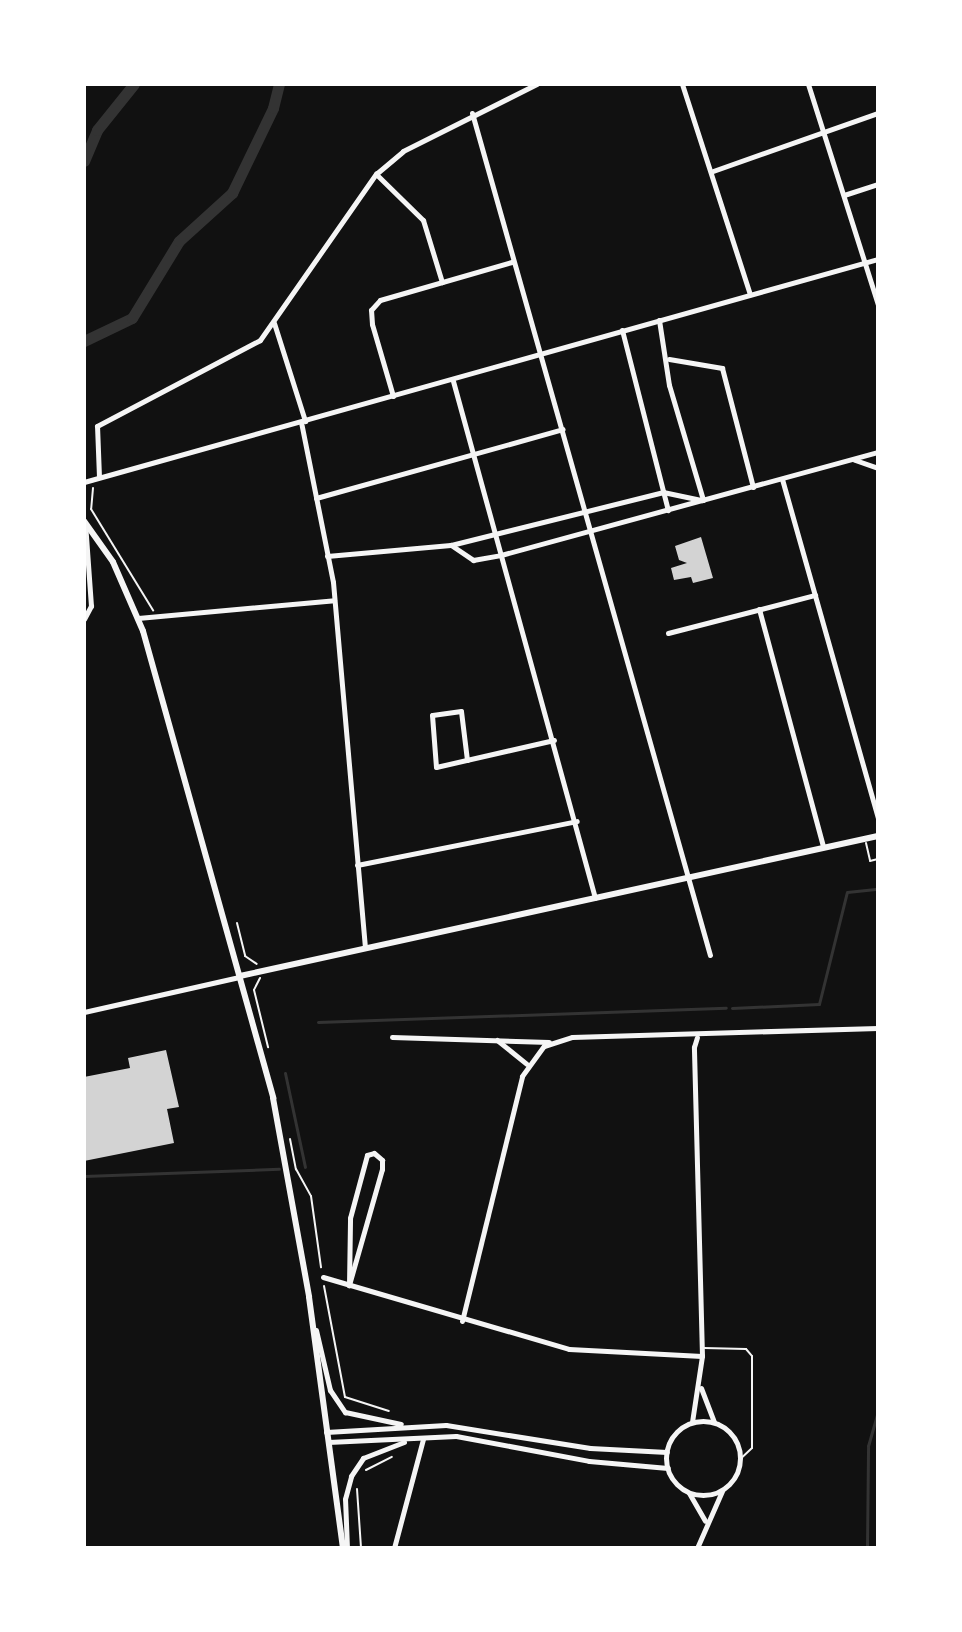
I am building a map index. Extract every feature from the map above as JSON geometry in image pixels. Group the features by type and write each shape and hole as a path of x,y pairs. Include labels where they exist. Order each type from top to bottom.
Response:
{"street":[{"path":"99,477 97,426 260,340 376,174 403,151 472,113 537,84"},
{"path":"682,84 713,171 750,294"},
{"path":"808,84 878,305"},
{"path":"472,113 710,955"},
{"path":"713,171 878,113"},
{"path":"376,174 423,220 442,282"},
{"path":"844,195 878,184"},
{"path":"87,481 453,381 878,259"},
{"path":"393,396 371,310 380,300 512,262"},
{"path":"659,320 669,359 669,385 703,500"},
{"path":"274,322 303,421 334,600 365,948"},
{"path":"622,330 668,510"},
{"path":"669,359 722,368 753,487"},
{"path":"453,381 577,821 595,898"},
{"path":"316,498 563,429"},
{"path":"451,545 473,560 501,555 592,533 878,452"},
{"path":"854,460 878,468"},
{"path":"84,475 99,477"},
{"path":"782,479 878,819"},
{"path":"327,556 451,545 586,514 663,492 703,500"},
{"path":"84,522 113,562 138,618 240,976 273,1098 309,1297 330,1390 345,1412 410,1425 504,1431 590,1448 667,1452"},
{"path":"84,522 91,606 84,619"},
{"path":"668,633 815,595"},
{"path":"138,618 334,600"},
{"path":"759,609 823,847"},
{"path":"467,760 461,711 432,715 436,767 467,760 554,740"},
{"path":"357,865 577,821"},
{"path":"84,1012 878,836"},
{"path":"392,1037 550,1042 572,1037 698,1037 708,1032 878,1028"},
{"path":"692,1422 702,1356 694,1047 698,1037"},
{"path":"496,1039 527,1064"},
{"path":"462,1321 527,1064 550,1042"},
{"path":"374,1153 382,1160 382,1169 349,1285 350,1218 367,1155 374,1153"},
{"path":"323,1277 462,1321 569,1349 702,1356"},
{"path":"309,1297 345,1548"},
{"path":"697,1548 705,1521 722,1490 734,1478 740,1459 733,1436 714,1422 699,1384"},
{"path":"705,1521 689,1492 668,1468 667,1452 675,1433 692,1422 714,1422"},
{"path":"326,1432 410,1425"},
{"path":"328,1442 456,1436 504,1441 589,1461 668,1468"},
{"path":"394,1548 423,1439"},
{"path":"345,1548 345,1499 351,1476 363,1458 409,1440"},
{"path":"689,1492 705,1495 722,1490"}],"lane":[{"path":"865,838 870,861 878,859"},
{"path":"701,1348 746,1349 752,1356 752,1448 740,1459"}],"path":[{"path":"87,481 91,509 155,615"},
{"path":"237,923 245,956 259,971"}],"building":[{"path":"701,537 713,578 693,583 691,577 674,580 671,568 687,563 679,560 675,546"},
{"path":"166,1050 179,1107 167,1109 174,1143 84,1161 84,1077 130,1068 128,1058"}],"waterway":[{"path":"84,161 97,130 134,84"},
{"path":"84,341 132,318 179,241 232,193 273,108 279,84"},
{"path":"732,1008 819,1004 847,892 878,889"},
{"path":"318,1022 726,1008"},
{"path":"285,1073 305,1167"},
{"path":"84,1176 279,1169"},
{"path":"867,1548 868,1446 878,1410"}]}
